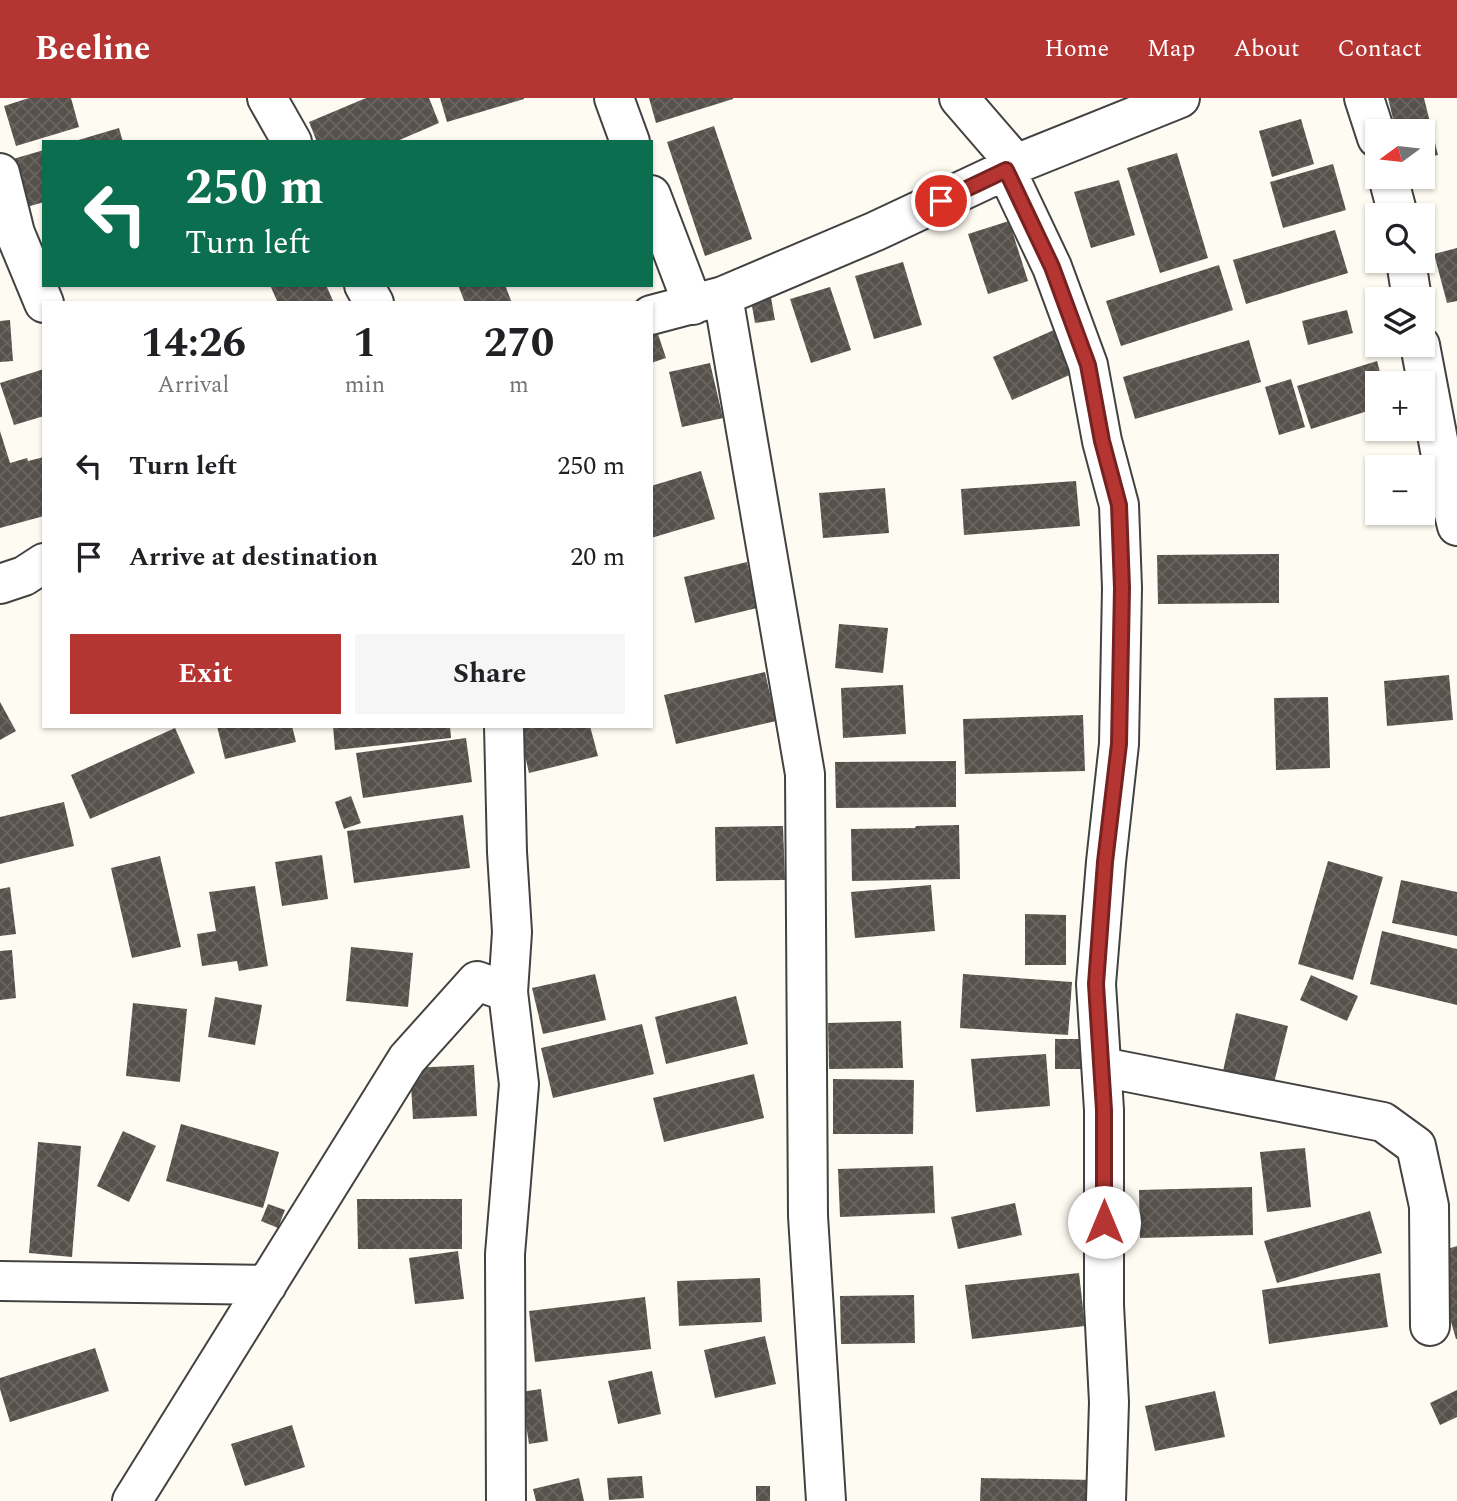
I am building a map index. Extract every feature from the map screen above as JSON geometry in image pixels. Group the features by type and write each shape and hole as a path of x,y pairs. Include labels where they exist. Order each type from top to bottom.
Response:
{"street":[{"path":"267,98 291,140"},
{"path":"614,98 629,140"},
{"path":"959,98 1011,167 1052,267 1088,365 1102,441 1119,505 1122,588 1119,744 1105,862 1096,984 1104,1110 1104,1305 1109,1402 1106,1501"},
{"path":"653,314 708,300 876,231 1011,167 1180,98"},
{"path":"1364,98 1371,119"},
{"path":"0,173 15,233 43,301"},
{"path":"653,199 708,300 805,774 808,1216 827,1501"},
{"path":"1422,357 1457,526"},
{"path":"0,584 24,576 42,565"},
{"path":"504,728 512,932 508,992 519,1084 505,1254 506,1501"},
{"path":"132,1501 407,1059 477,981 508,992"},
{"path":"1102,1067 1383,1122 1416,1146 1429,1206 1430,1326"},
{"path":"0,1281 267,1285"}],"building":[{"path":"29,98 71,98 79,127 16,146 4,106"},
{"path":"366,98 429,98 439,123 400,140 316,140 309,122"},
{"path":"440,98 524,98 524,99 447,122"},
{"path":"649,98 733,98 733,99 656,123"},
{"path":"1388,98 1424,98 1429,119 1393,119"},
{"path":"1301,119 1314,164 1272,177 1259,131"},
{"path":"714,126 752,239 705,256 667,142"},
{"path":"119,128 122,140 78,140"},
{"path":"42,151 42,203 27,207 13,159"},
{"path":"1177,153 1208,258 1160,273 1127,168"},
{"path":"1333,164 1346,210 1283,228 1270,182"},
{"path":"1119,180 1135,235 1091,248 1074,192"},
{"path":"1009,221 1028,281 988,294 968,234"},
{"path":"1335,230 1348,273 1246,304 1233,260"},
{"path":"1457,248 1457,301 1447,303 1435,254"},
{"path":"903,262 922,325 874,339 855,276"},
{"path":"1219,265 1233,310 1121,346 1106,301"},
{"path":"271,287 327,287 333,301 277,301"},
{"path":"459,287 506,287 511,301 464,301"},
{"path":"830,287 851,350 811,363 790,299"},
{"path":"770,292 775,320 755,323 750,295"},
{"path":"1347,310 1353,333 1308,345 1302,321"},
{"path":"10,320 13,361 0,362 0,321"},
{"path":"1054,330 1072,374 1012,400 993,357"},
{"path":"658,334 666,358 653,362 653,335"},
{"path":"1249,340 1261,382 1135,419 1123,377"},
{"path":"1377,361 1380,371 1365,371 1365,412 1311,429 1297,386"},
{"path":"710,363 723,418 682,427 669,372"},
{"path":"42,370 42,417 14,425 0,383"},
{"path":"1291,379 1305,427 1279,435 1265,387"},
{"path":"0,431 10,463 42,458 42,517 0,528"},
{"path":"701,471 715,519 653,537 653,485"},
{"path":"1076,481 1080,526 964,535 961,489"},
{"path":"885,488 889,533 823,538 819,493"},
{"path":"1279,554 1279,603 1158,604 1157,555"},
{"path":"747,562 757,608 695,623 684,577"},
{"path":"839,624 888,628 883,673 835,668"},
{"path":"765,672 776,721 676,744 664,695"},
{"path":"1449,675 1453,720 1387,726 1384,681"},
{"path":"903,685 906,734 843,738 841,688"},
{"path":"1328,697 1330,768 1276,770 1274,698"},
{"path":"0,702 16,731 0,740"},
{"path":"1083,715 1085,771 965,774 963,719"},
{"path":"175,728 195,773 90,819 71,775"},
{"path":"217,728 292,728 296,742 225,759"},
{"path":"333,728 450,728 451,738 335,750"},
{"path":"518,728 591,728 598,756 529,773"},
{"path":"466,738 472,782 363,798 356,753"},
{"path":"956,761 956,807 836,808 835,762"},
{"path":"351,796 361,823 344,829 335,802"},
{"path":"64,802 74,846 0,864 0,817"},
{"path":"463,815 470,868 354,883 347,831"},
{"path":"959,825 960,879 852,881 851,829"},
{"path":"783,826 785,880 716,881 715,827"},
{"path":"322,855 328,899 282,906 275,862"},
{"path":"160,856 181,947 132,958 111,868"},
{"path":"1328,861 1383,877 1353,980 1298,964"},
{"path":"1401,880 1457,892 1457,936 1392,923"},
{"path":"931,885 935,931 855,938 851,892"},
{"path":"255,886 268,966 239,971 237,961 202,966 197,934 216,931 209,892"},
{"path":"10,887 16,934 0,936 0,889"},
{"path":"1025,914 1066,915 1066,965 1025,965"},
{"path":"1382,931 1457,949 1457,1005 1370,984"},
{"path":"351,947 413,953 408,1007 346,1001"},
{"path":"12,950 16,998 0,1000 0,951"},
{"path":"595,974 606,1020 543,1034 532,988"},
{"path":"963,974 1072,982 1068,1035 960,1028"},
{"path":"1311,975 1358,996 1347,1021 1300,1000"},
{"path":"736,996 748,1044 666,1064 655,1017"},
{"path":"215,997 262,1005 255,1045 208,1037"},
{"path":"133,1003 187,1009 180,1082 126,1076"},
{"path":"1236,1013 1288,1026 1274,1083 1223,1071"},
{"path":"901,1021 903,1068 829,1069 828,1023"},
{"path":"642,1024 654,1074 553,1098 541,1048"},
{"path":"1055,1039 1085,1039 1085,1069 1055,1069"},
{"path":"1046,1054 1050,1106 976,1112 971,1059"},
{"path":"474,1065 477,1116 413,1119 410,1068"},
{"path":"754,1074 764,1118 664,1142 653,1098"},
{"path":"833,1079 914,1080 913,1134 833,1134"},
{"path":"181,1124 279,1152 263,1208 166,1181"},
{"path":"123,1131 156,1146 129,1202 97,1186"},
{"path":"38,1142 81,1146 72,1257 29,1253"},
{"path":"1305,1148 1311,1207 1267,1212 1260,1152"},
{"path":"933,1166 935,1213 840,1217 838,1169"},
{"path":"1252,1187 1253,1235 1140,1238 1139,1190"},
{"path":"357,1199 462,1199 462,1249 358,1249"},
{"path":"1015,1203 1022,1235 958,1249 951,1217"},
{"path":"268,1204 285,1210 278,1228 261,1221"},
{"path":"1370,1211 1382,1253 1277,1283 1264,1241"},
{"path":"1457,1246 1457,1339 1456,1339 1431,1254"},
{"path":"458,1251 464,1299 415,1304 409,1258"},
{"path":"1079,1273 1085,1326 972,1339 965,1285"},
{"path":"1380,1273 1388,1327 1269,1344 1262,1290"},
{"path":"760,1278 762,1322 679,1326 677,1281"},
{"path":"914,1295 915,1343 841,1344 840,1296"},
{"path":"645,1297 651,1349 535,1362 529,1311"},
{"path":"765,1336 776,1384 715,1398 704,1350"},
{"path":"95,1348 109,1391 10,1422 0,1389 0,1378"},
{"path":"652,1371 661,1414 618,1424 608,1381"},
{"path":"541,1389 548,1441 529,1444 521,1392"},
{"path":"1457,1390 1457,1417 1440,1425 1430,1403"},
{"path":"1215,1391 1225,1437 1155,1451 1145,1406"},
{"path":"292,1425 305,1467 245,1486 231,1444"},
{"path":"642,1476 644,1498 609,1500 607,1478"},
{"path":"579,1478 584,1501 536,1501 533,1489"},
{"path":"981,1478 1095,1480 1094,1501 980,1501"},
{"path":"756,1486 770,1486 770,1501 756,1501"}],"route":[{"path":"941,201 1006,170 1052,267 1088,365 1102,441 1119,505 1122,588 1119,744 1105,862 1096,984 1104,1110 1104,1222"}]}
